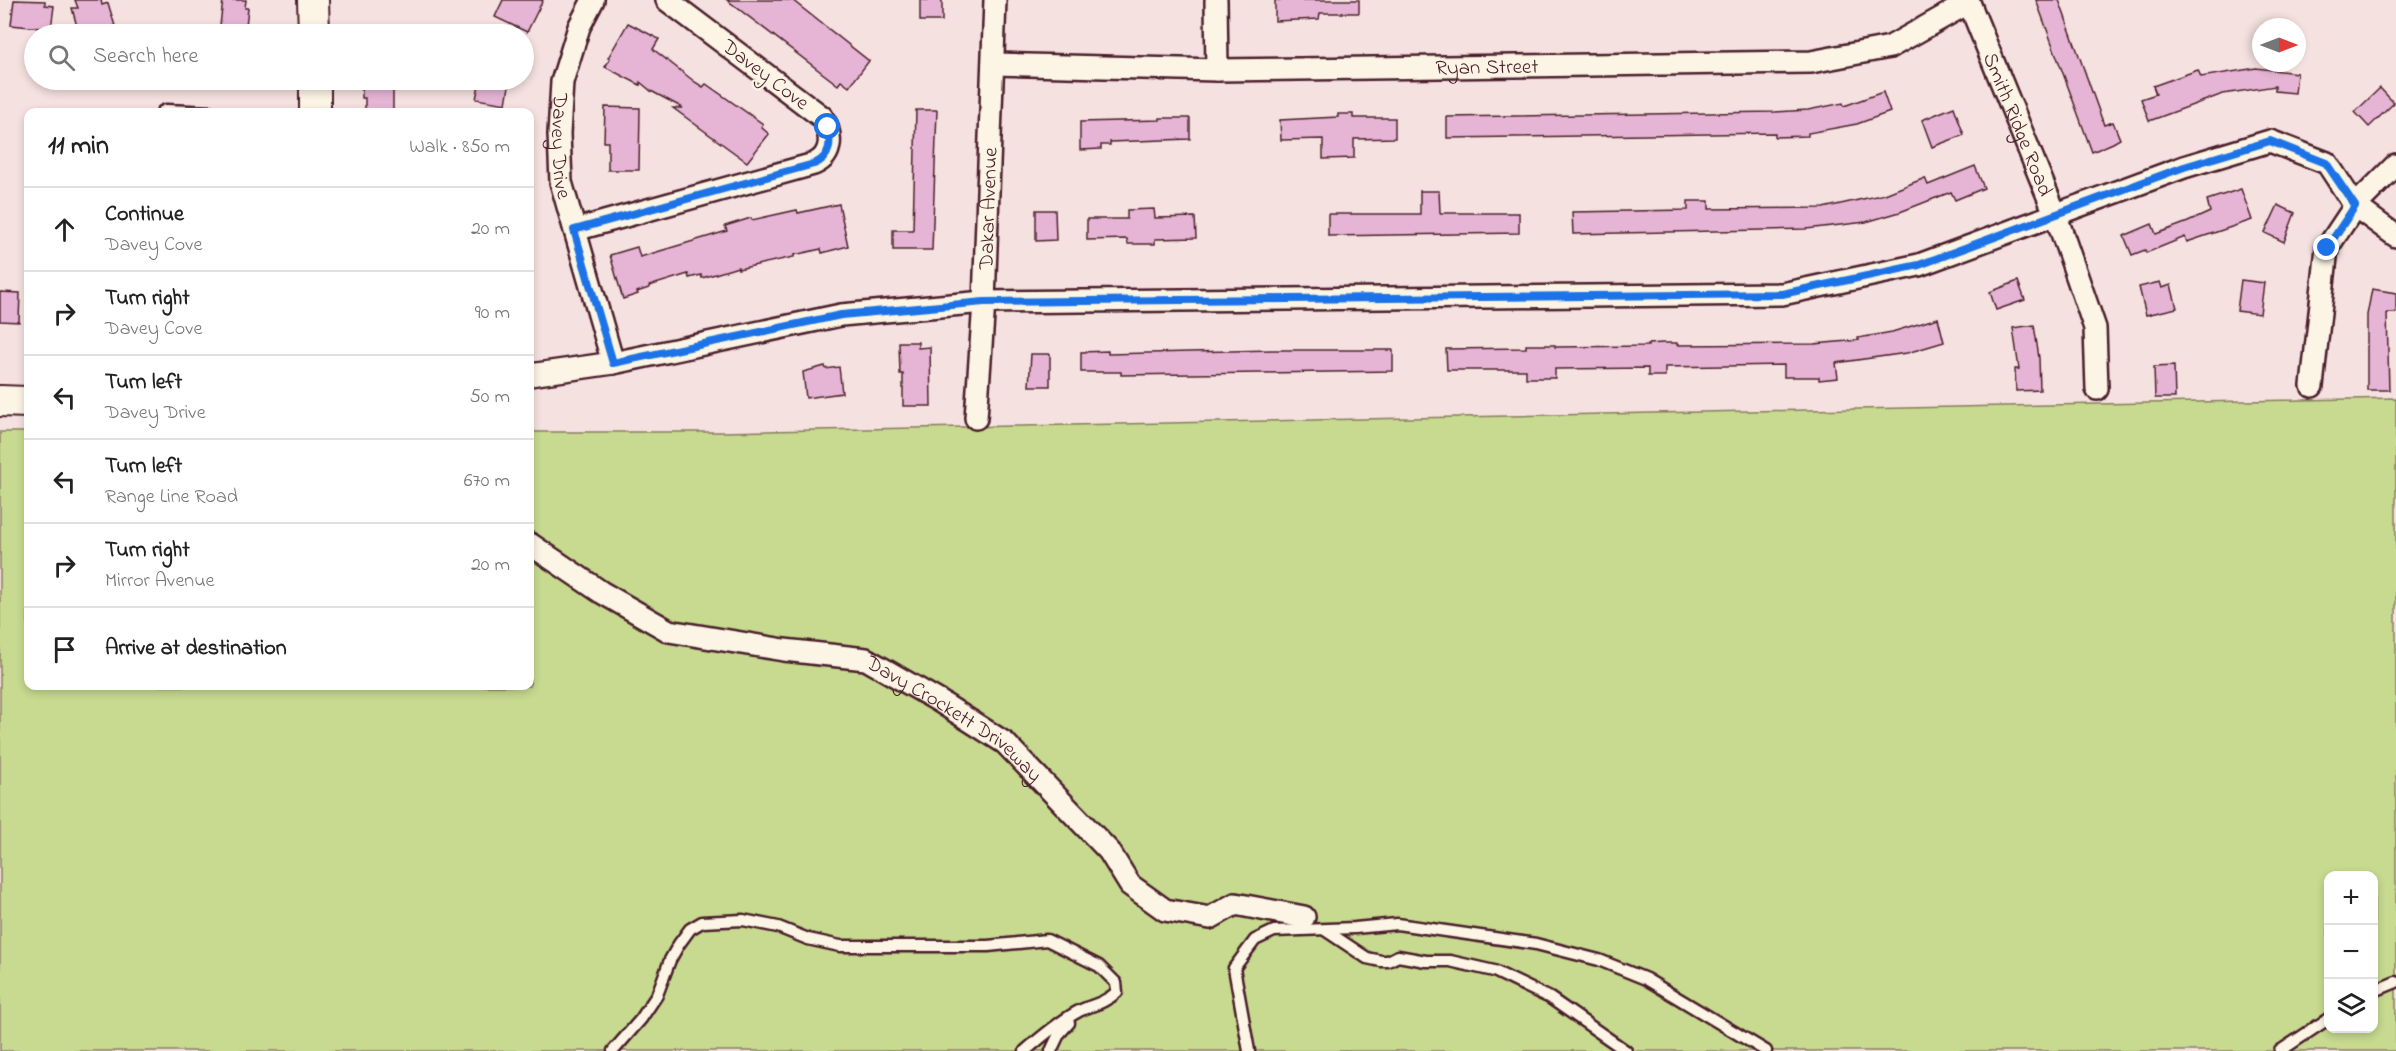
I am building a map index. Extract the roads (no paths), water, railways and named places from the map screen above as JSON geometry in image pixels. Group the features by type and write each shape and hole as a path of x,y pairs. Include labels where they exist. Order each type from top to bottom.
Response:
{"street":[{"path":"313,0 314,24"},
{"name":"Davey Drive","path":"593,0 579,27 562,82 558,134 561,182 613,363"},
{"name":"Davey Cove","path":"574,230 814,164 821,161 828,152 828,127 822,117 667,0"},
{"name":"Dakar Avenue","path":"976,418 984,302 995,0"},
{"path":"1216,0 1217,70"},
{"name":"Ryan Street","path":"993,64 1217,70 1811,62 1890,47 1968,2"},
{"name":"Smith Ridge Road","path":"1968,2 2056,216 2095,328 2097,388"},
{"path":"315,90 315,108"},
{"path":"534,374 613,363 841,315 984,302 1782,294 1919,265 2184,167 2270,141 2326,163 2355,206 2396,236"},
{"path":"2312,386 2327,248 2355,206 2396,165"},
{"path":"0,401 24,402"},
{"name":"Davy Crockett Driveway","path":"534,547 601,592 669,632 784,650 866,659 939,700 1005,743 1109,851 1131,885 1165,910 1210,918 1235,904 1304,917"}],"lane":[{"path":"613,1051 641,1019 657,995 670,960 690,929 702,922 722,920 743,920 769,925 808,939 840,946 988,946 1047,940 1099,966 1116,983 1117,992 1105,1003 1079,1012 1042,1036 1025,1051"},
{"path":"1249,1051 1234,968 1256,940 1274,931 1397,924 1536,944 1599,960 1646,979 1766,1051"},
{"path":"1324,929 1366,958 1381,962 1398,956 1450,961 1494,971 1550,998 1626,1051"},
{"path":"2378,989 2396,982"},
{"path":"1051,1051 1059,1034 1079,1012"},
{"path":"2280,1051 2324,1022"}]}
